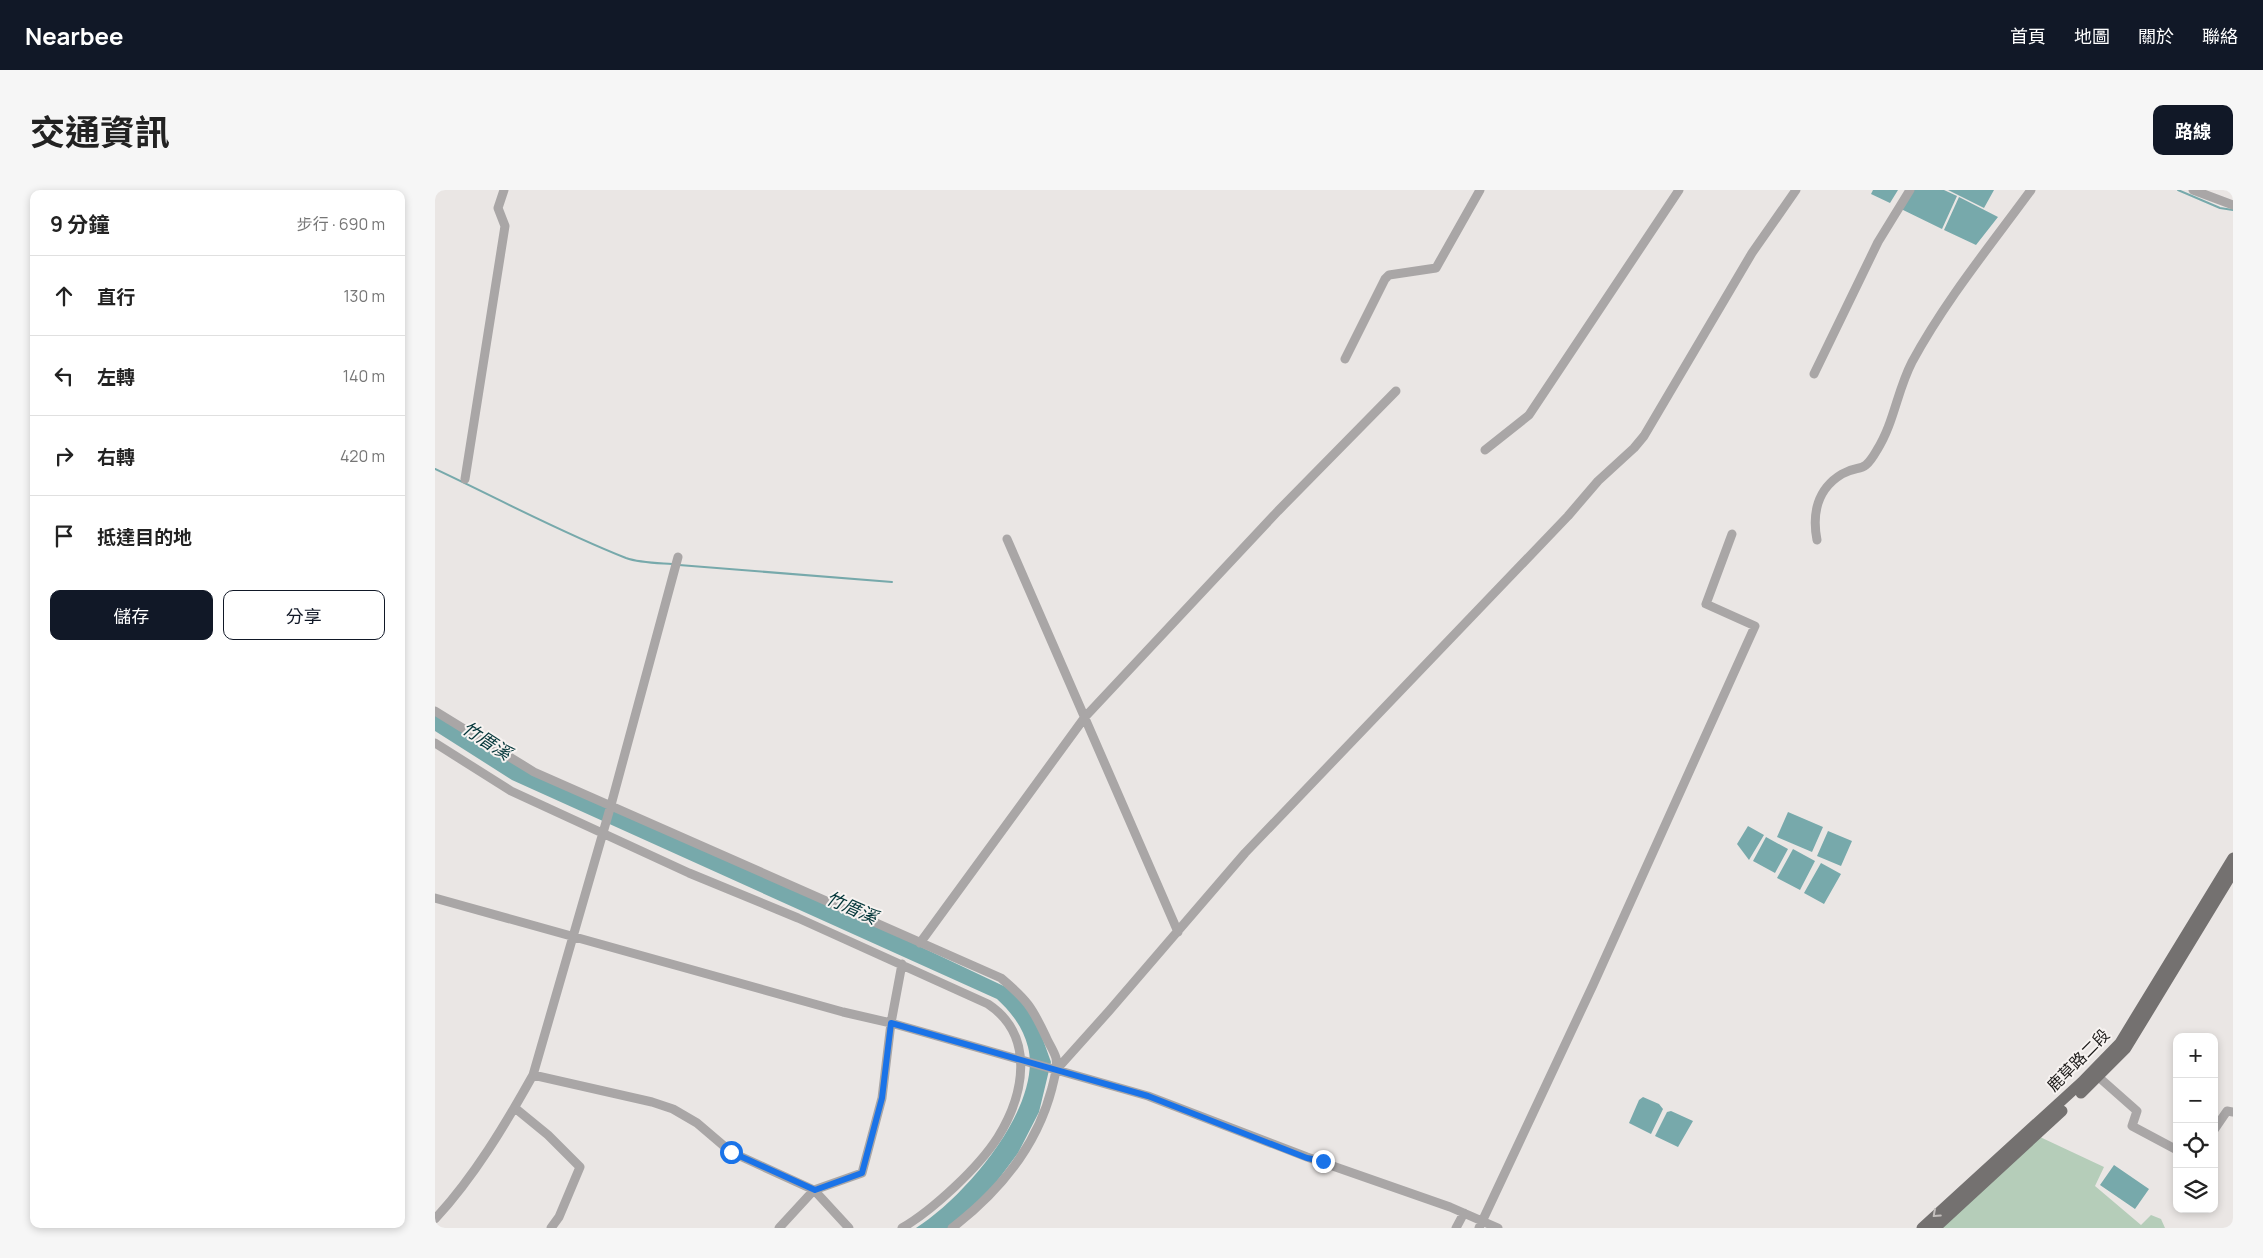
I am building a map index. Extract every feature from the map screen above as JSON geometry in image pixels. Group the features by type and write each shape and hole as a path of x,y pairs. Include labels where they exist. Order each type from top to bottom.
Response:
{"main road":[{"name":"鹿草路二段","path":"1935,1228 2095,1074 2120,1043 2233,858"},
{"name":"鹿草路二段","path":"1922,1228 2126,1048 2233,872"}],"street":[{"path":"465,479 505,226 498,208 504,190"},
{"path":"1345,359 1385,279 1389,274 1436,268 1480,190"},
{"path":"1485,450 1529,415 1679,190"},
{"path":"1057,1069 1245,853 1568,516 1598,481 1634,448 1644,436 1752,253 1796,190"},
{"path":"1814,374 1877,242 1910,190"},
{"path":"1817,540 1814,525 1816,508 1823,492 1841,475 1863,469 1871,461 1890,424 1899,390 1911,364 1934,325 2031,190"},
{"path":"2193,190 2233,205"},
{"path":"920,943 1085,717 1272,518 1396,391"},
{"path":"1480,1224 1589,994 1755,626 1706,604 1732,534"},
{"path":"1007,539 1178,932"},
{"path":"435,1219 449,1204 515,1108 533,1075 571,937 603,834 679,557"},
{"path":"435,711 534,772 1001,978 1021,995 1034,1010 1056,1058 1057,1069 1046,1111 1028,1149 993,1191 970,1214 952,1228"},
{"path":"435,743 511,791 689,873 902,964 993,1008 1005,1019 1014,1033 1021,1059 1021,1081 1008,1118 998,1138 961,1181 902,1228"},
{"path":"435,898 843,1012 891,1023 1021,1059 1148,1096 1307,1158 1464,1213 1480,1224 1498,1228"},
{"path":"779,1228 815,1190 862,1173 882,1098 891,1023 902,964"},
{"path":"2095,1074 2137,1110 2132,1126 2173,1148"},
{"path":"533,1075 652,1102 673,1109 697,1122 731,1152 815,1190 849,1228"},
{"path":"515,1108 548,1135 580,1167 563,1208 551,1228"},
{"path":"2218,1124 2227,1111 2233,1112"},
{"path":"1456,1228 1464,1213"}],"green space":[{"path":"2040,1137 2104,1167 2095,1186 2141,1225 2151,1215 2161,1219 2165,1228 1941,1228"}],"water":[{"path":"1873,190 1898,190 1890,203 1871,194"},
{"path":"1909,190 1944,190 1957,196 1942,229 1899,208"},
{"path":"1948,190 1994,190 1984,208"},
{"path":"1959,197 1998,217 1976,245 1944,230"},
{"path":"435,713 553,781 811,895 1010,989 1033,1012 1051,1062 1039,1112 1018,1153 986,1196 950,1228 916,1228 956,1196 996,1149 1012,1123 1024,1096 1029,1071 1028,1047 1016,1020 997,999 512,780 435,731"},
{"path":"1788,812 1823,827 1812,852 1777,837"},
{"path":"1748,826 1764,835 1749,860 1737,844"},
{"path":"1828,831 1852,841 1841,866 1817,856"},
{"path":"1766,837 1788,849 1775,873 1753,861"},
{"path":"1793,849 1815,861 1800,890 1777,878"},
{"path":"1821,863 1841,874 1824,904 1804,893"},
{"path":"1643,1097 1659,1104 1663,1109 1651,1134 1629,1123 1639,1100"},
{"path":"1671,1111 1693,1121 1678,1147 1655,1136 1667,1112"},
{"path":"2114,1165 2149,1189 2135,1209 2100,1185"}],"waterway":[{"path":"2178,190 2220,208 2233,210"},
{"path":"435,469 554,527 626,558 643,562 672,564"},
{"path":"679,565 892,582"}],"route":[{"path":"731,1152 815,1190 862,1173 882,1098 891,1023 1148,1096 1277,1144 1307,1158 1323,1161"}],"water label":[{"name":"竹厝溪","path":"487,740"},
{"name":"竹厝溪","path":"852,907"}]}
